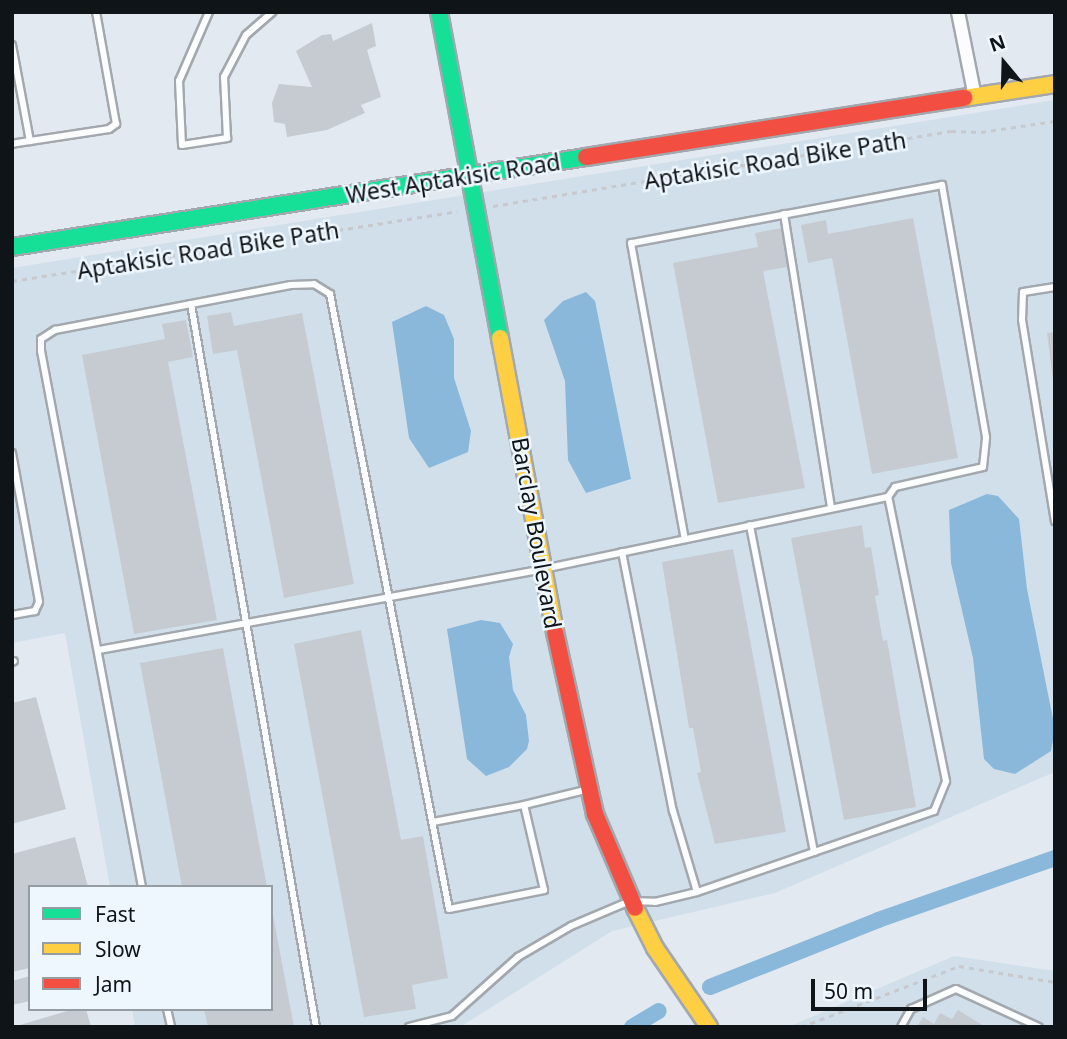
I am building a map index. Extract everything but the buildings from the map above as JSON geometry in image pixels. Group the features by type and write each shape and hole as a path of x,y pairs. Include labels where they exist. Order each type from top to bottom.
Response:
{"street":[{"name":"Barclay Boulevard","path":"439,12 472,176 542,569 588,789 631,901 655,948 709,1027"},
{"path":"958,12 975,97"},
{"name":"West Aptakisic Road","path":"12,247 1055,84"}],"lane":[{"path":"12,144 109,129 116,124 96,12"},
{"path":"209,12 179,81 182,145 227,138 224,77 246,35 272,12"},
{"path":"12,45 30,141"},
{"path":"99,650 247,626 542,569 685,539 888,496 895,487 983,467 986,437 942,185 631,243 685,539"},
{"path":"784,214 831,508"},
{"path":"142,885 41,339 55,330 291,285 314,284 330,294 449,909 544,890 524,805"},
{"path":"1055,287 1023,292 1022,306 1055,521"},
{"path":"191,304 316,1027"},
{"path":"12,453 39,602 35,611 12,615"},
{"path":"409,1027 452,1016 519,957 571,926 631,901 655,902 697,892 934,811 946,781 888,496"},
{"path":"750,525 814,852"},
{"path":"622,552 673,811 697,892"},
{"path":"433,822 524,805 588,789"},
{"path":"901,1027 911,1009 956,989 1040,1027"}],"path":[{"name":"Aptakisic Road Bike Path","path":"496,205 951,131 981,132 1055,121"},
{"name":"Aptakisic Road Bike Path","path":"12,281 444,213"},
{"path":"801,1027 959,967 1055,982"}],"shaded area":[{"path":"1055,100 1055,772 775,893 612,931 460,1027 135,1027 132,1011 273,1011 273,885 110,885 65,633 12,643 12,268"},
{"path":"954,956 1055,971 1055,1027 788,1027"}],"water":[{"path":"586,292 595,301 631,479 586,493 568,460 565,381 544,320 563,301"},
{"path":"426,306 444,315 454,339 454,378 471,431 468,452 429,468 409,438 392,322"},
{"path":"987,494 998,496 1019,519 1027,589 1055,729 1051,751 1015,774 994,769 984,759 973,658 951,563 949,510"},
{"path":"481,620 500,623 513,644 509,657 513,690 526,715 529,741 527,749 509,767 486,776 467,759 447,629"}],"waterway":[{"path":"710,987 878,920 1055,858"},
{"path":"632,1027 659,1011"}],"traffic: fast":[{"path":"439,12 500,338"},
{"path":"12,247 586,157"}],"traffic: slow":[{"path":"964,98 1055,84"},
{"path":"500,338 555,632"},
{"path":"635,908 655,948 709,1027"}],"traffic: jam":[{"path":"586,157 964,98"},
{"path":"555,632 595,814 635,908"}]}
